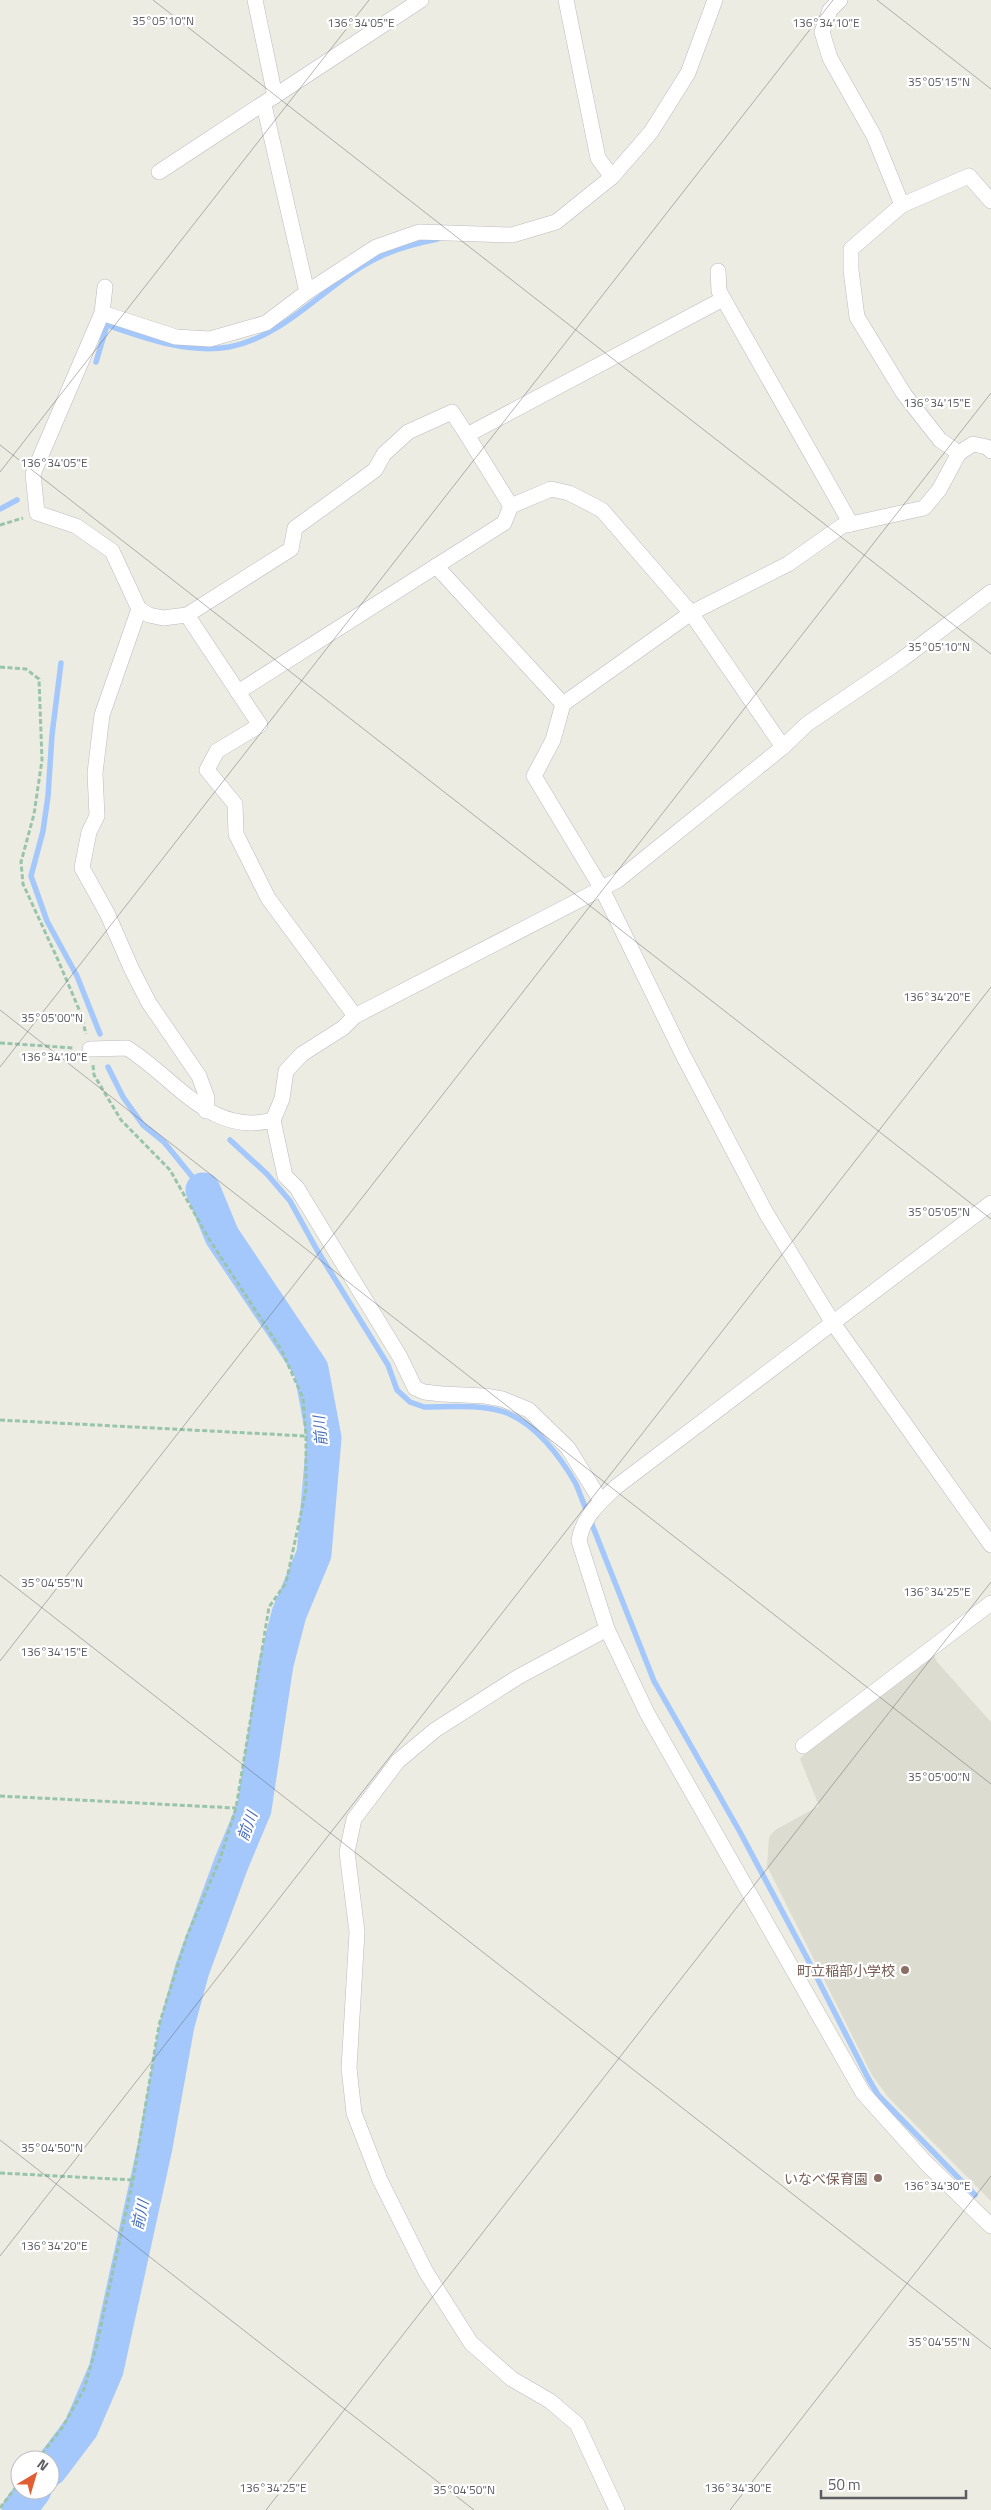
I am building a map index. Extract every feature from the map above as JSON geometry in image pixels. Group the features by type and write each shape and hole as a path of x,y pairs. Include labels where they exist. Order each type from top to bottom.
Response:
{"street":[{"path":"255,0 270,101 307,292"},
{"path":"159,172 270,101 421,0"},
{"path":"566,0 598,158 612,177"},
{"path":"102,313 176,337 210,339 266,322 307,292 376,247 419,232 512,235 556,222 612,177 651,132 688,73 715,0"},
{"path":"840,0 830,10 822,32 830,58 874,136 902,206"},
{"path":"959,453 940,440 904,394 858,317 851,270 851,249 902,206 969,176 991,201"},
{"path":"718,271 719,291 723,299 851,524"},
{"path":"105,287 102,313 33,474 37,513 76,526 112,551 139,609 149,615 163,618 187,615 291,549 295,528 375,470 384,454 408,432 452,412 511,506"},
{"path":"467,435 723,299"},
{"path":"991,451 987,447 973,444 959,453 939,490 924,508 842,526 788,564 691,613 563,704 553,740 534,776 602,889 683,1055 766,1213 833,1323 991,1545"},
{"path":"238,692 504,523 511,506 551,489 569,493 602,510 691,613 784,747"},
{"path":"436,566 563,704"},
{"path":"598,1506 568,1448 529,1410 502,1399 424,1392 415,1388 400,1357 297,1188 285,1176 273,1120 282,1099 286,1071 302,1054 343,1028 355,1016 618,880 784,747 807,724 901,660 991,592"},
{"path":"139,609 102,715 95,773 96,816 89,832 82,868 107,913 149,1003 199,1076 206,1098 206,1111"},
{"path":"187,615 260,725 217,751 207,770 235,804 236,834 268,898 355,1016"},
{"path":"90,1049 127,1048 206,1111 245,1125 256,1125 273,1120"},
{"path":"991,1203 598,1506 581,1526 579,1541 607,1629 647,1713 863,2093 925,2162 991,2226"},
{"path":"803,1746 991,1603"},
{"path":"607,1629 518,1677 435,1730 398,1761 354,1819 347,1852 357,1932 348,2068 354,2113 380,2180 426,2272 471,2343 512,2379 550,2401 577,2424 617,2510"}],"path":[{"path":"0,525 37,513"},
{"path":"0,667 26,668 39,680 42,760 34,814 21,862 23,884 81,1014 94,1074 121,1120 170,1170 209,1240 282,1351 303,1398 306,1436 306,1490 286,1583 270,1607 236,1808 220,1859 187,1936 159,2025 133,2180 96,2348 84,2389 62,2428 45,2450"},
{"path":"0,1043 90,1049"},
{"path":"0,1420 306,1436"},
{"path":"0,1796 236,1808"},
{"path":"0,2173 133,2180"},
{"path":"0,2508 10,2495"}],"shaded area":[{"name":"町立稲部小学校","path":"934,1655 937,1662 991,1722 991,2201 888,2097 872,2075 767,1866 769,1837 775,1830 819,1806 800,1759 807,1751"}],"waterway":[{"path":"96,362 107,325 182,347 213,349 250,341 288,321 341,281 377,258 407,246 438,239"},
{"path":"0,509 17,500"},
{"path":"61,663 52,735 48,796 43,831 31,876 47,921 77,976 100,1034"},
{"path":"108,1067 123,1097 143,1125 164,1142 203,1190"},
{"path":"230,1140 267,1174 290,1201 317,1250 388,1365 397,1390 410,1402 424,1407 464,1406 504,1412 515,1417 536,1432 563,1463 576,1484 654,1681 740,1832 868,2078 878,2095 975,2195"},
{"name":"前川","path":"60,2456 81,2428 106,2370 155,2147 177,2025 192,1970 231,1864 254,1809 276,1664 289,1614 314,1554 324,1438 311,1369 222,1236 203,1190"},
{"name":"前川","path":"19,2510 26,2500"}],"place":[{"name":"町立稲部小学校","path":"905,1970"},
{"name":"いなべ保育園","path":"878,2178"}]}
